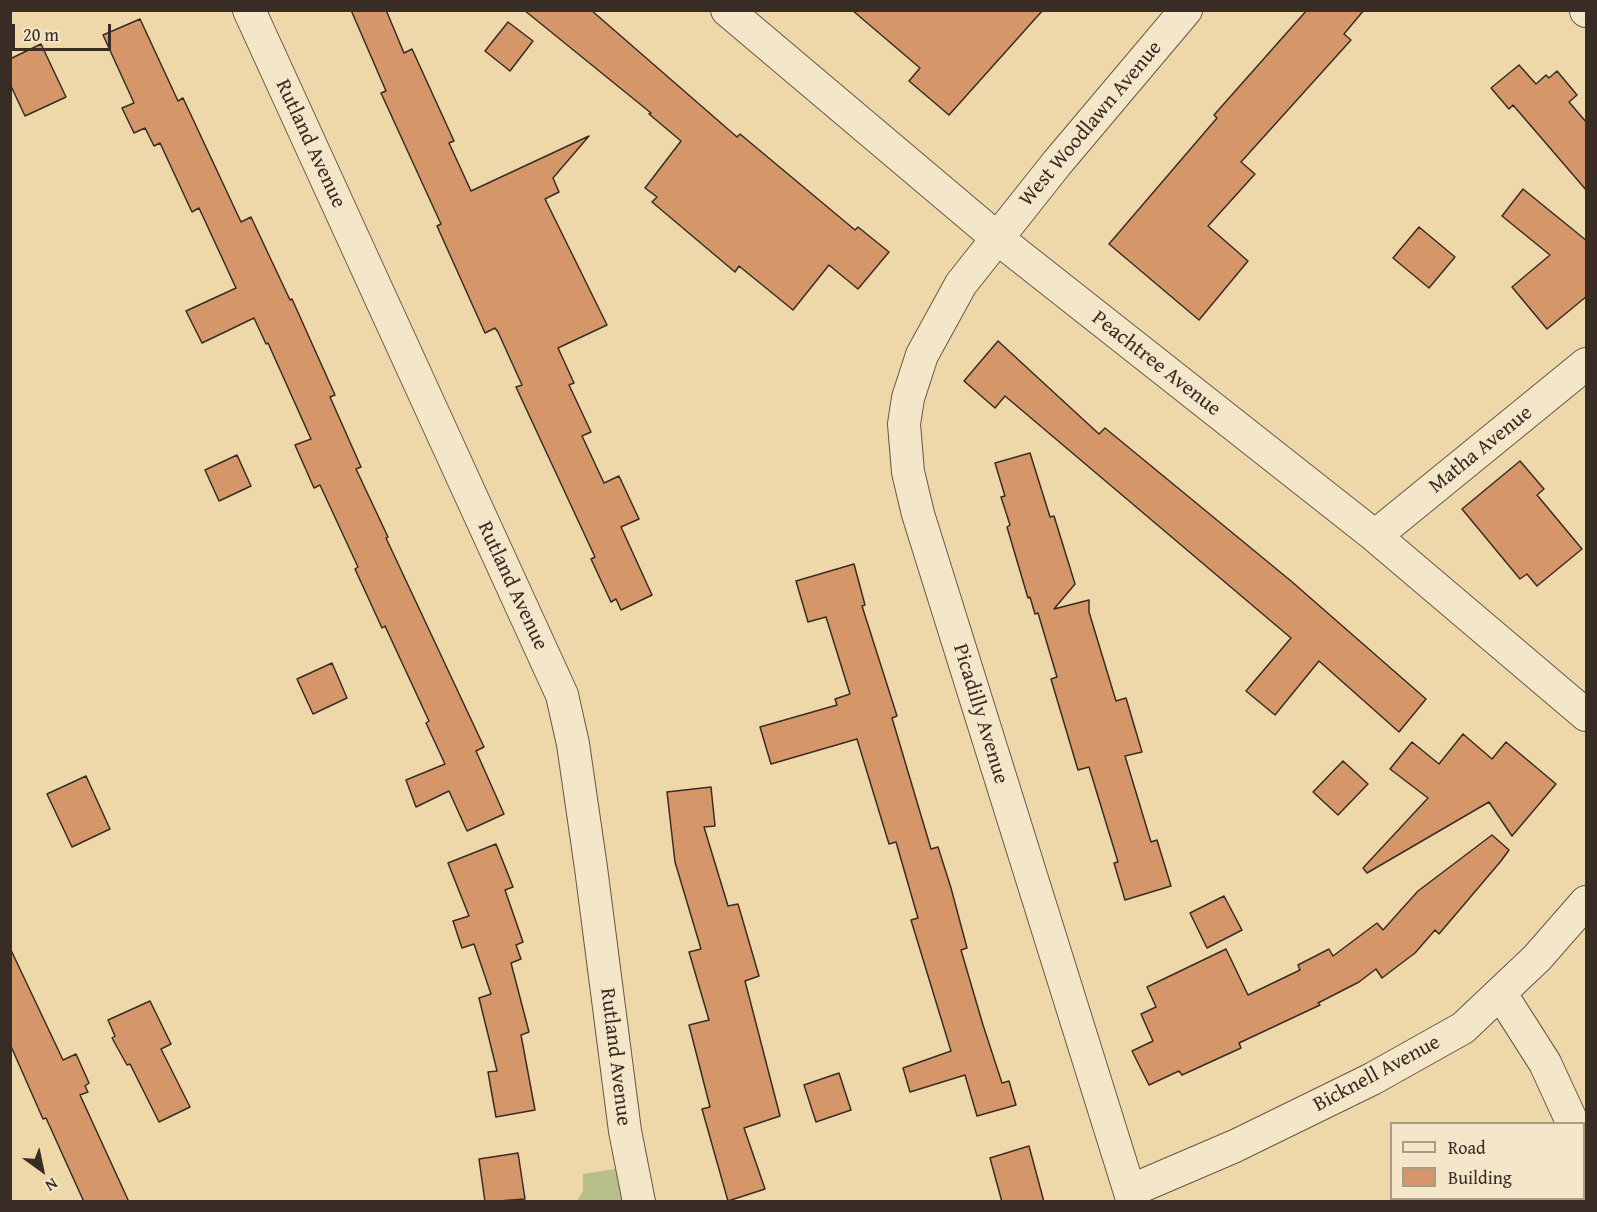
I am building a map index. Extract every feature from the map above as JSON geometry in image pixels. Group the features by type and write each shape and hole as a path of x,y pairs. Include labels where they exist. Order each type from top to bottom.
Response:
{"street":[{"name":"Rutland Avenue","path":"249,10 562,695 573,744 625,1131 639,1202"},
{"name":"Peachtree Avenue","path":"727,10 997,238 1375,536 1587,715"},
{"name":"West Woodlawn Avenue","path":"997,238 1186,10"},
{"name":"Picadilly Avenue","path":"997,238 961,284 922,354 908,398 904,424 908,472 921,525 1131,1196"},
{"name":"Matha Avenue","path":"1375,536 1587,364"},
{"name":"Bicknell Avenue","path":"1131,1196 1372,1079 1463,1028 1502,994 1587,902"},
{"path":"1502,994 1545,1063 1572,1122"}],"green space":[{"path":"621,1168 625,1201 576,1202 583,1191 583,1174"}],"building":[{"path":"351,10 386,10 404,53 412,49 454,141 449,143 471,191 589,136 553,178 559,192 545,199 607,325 558,348 574,383 569,385 591,432 582,436 604,483 619,476 639,519 621,527 652,595 621,610 616,599 611,602 591,559 595,557 516,387 522,385 498,332 495,328 485,333 437,226 441,224 381,93 386,91"},
{"path":"524,10 591,10 737,137 740,134 855,230 858,227 889,252 858,289 829,265 793,310 739,266 735,272 652,202 657,197 645,188 681,141 649,114 651,113"},
{"path":"852,10 1043,10 949,115 909,81 920,68"},
{"path":"1307,10 1364,10 1344,34 1351,40 1241,162 1255,174 1208,226 1248,261 1199,320 1109,244 1217,118 1214,115"},
{"path":"140,19 178,101 183,98 241,222 251,217 290,300 292,299 335,395 330,397 361,467 356,469 484,747 476,751 504,814 467,831 449,791 416,807 406,780 445,764 426,723 429,721 385,626 382,628 355,569 358,567 320,485 314,488 295,445 311,439 268,343 266,344 254,318 202,343 186,311 236,288 199,208 192,212 160,143 154,146 145,128 134,133 122,108 134,103 103,35"},
{"path":"508,22 533,41 510,71 485,51"},
{"path":"41,44 66,97 25,116 10,84 10,59"},
{"path":"1519,65 1536,84 1546,75 1549,78 1557,71 1577,95 1569,102 1587,123 1587,191 1513,105 1509,109 1491,88"},
{"path":"1523,189 1587,241 1587,296 1547,329 1512,287 1550,255 1502,216"},
{"path":"1419,227 1455,257 1429,288 1393,258"},
{"path":"998,341 1099,434 1105,428 1291,581 1426,699 1399,732 1319,661 1275,715 1246,691 1291,638 1005,396 995,408 964,381"},
{"path":"1030,453 1050,517 1054,516 1075,584 1054,609 1089,600 1089,612 1116,701 1126,698 1142,752 1125,756 1151,842 1157,840 1171,886 1125,900 1114,863 1118,862 1089,767 1078,770 1051,679 1057,677 1038,613 1035,614 1030,597 1028,598 1007,527 1010,525 1001,497 1005,496 995,463"},
{"path":"237,455 251,486 219,501 205,470"},
{"path":"1520,461 1544,489 1537,495 1582,549 1537,586 1527,574 1520,579 1462,509"},
{"path":"854,564 865,605 862,606 897,716 892,718 931,849 938,847 951,888 967,948 961,950 983,1025 1002,1083 1009,1081 1016,1105 977,1116 965,1075 910,1092 903,1068 951,1051 911,920 918,918 896,842 889,844 857,739 771,764 760,727 837,705 835,699 850,694 826,617 808,622 796,581"},
{"path":"332,663 347,698 313,714 297,679"},
{"path":"1463,734 1492,759 1506,742 1556,784 1512,836 1489,802 1367,873 1363,868 1428,798 1390,769 1412,742 1439,764"},
{"path":"1343,761 1368,784 1338,815 1313,792"},
{"path":"86,776 110,829 72,847 47,794"},
{"path":"711,787 715,826 704,827 728,906 738,904 759,976 745,981 780,1116 744,1128 765,1189 728,1201 702,1109 710,1107 689,1025 709,1020 689,952 701,949 675,862 667,792"},
{"path":"1492,835 1509,850 1501,861 1439,934 1435,930 1415,953 1382,978 1376,969 1359,982 1318,1003 1320,1005 1239,1043 1241,1048 1182,1075 1179,1071 1149,1085 1132,1051 1153,1041 1141,1014 1156,1007 1147,987 1226,949 1248,995 1300,970 1298,965 1329,949 1333,956 1377,923 1383,930 1418,891"},
{"path":"496,844 513,887 505,890 523,942 516,945 521,959 511,963 529,1032 521,1035 535,1110 496,1117 488,1072 497,1071 479,998 491,994 474,944 462,948 453,921 469,916 448,863"},
{"path":"1224,896 1242,930 1207,948 1190,913"},
{"path":"10,948 63,1060 76,1054 89,1083 85,1086 88,1092 80,1095 129,1202 84,1202 46,1118 43,1119 10,1044"},
{"path":"150,1001 171,1044 161,1049 190,1107 159,1122 130,1064 127,1065 112,1038 115,1036 108,1020"},
{"path":"839,1073 851,1110 816,1122 804,1085"},
{"path":"1029,1146 1044,1202 1002,1202 990,1158"},
{"path":"518,1153 525,1199 485,1202 479,1159"}]}
